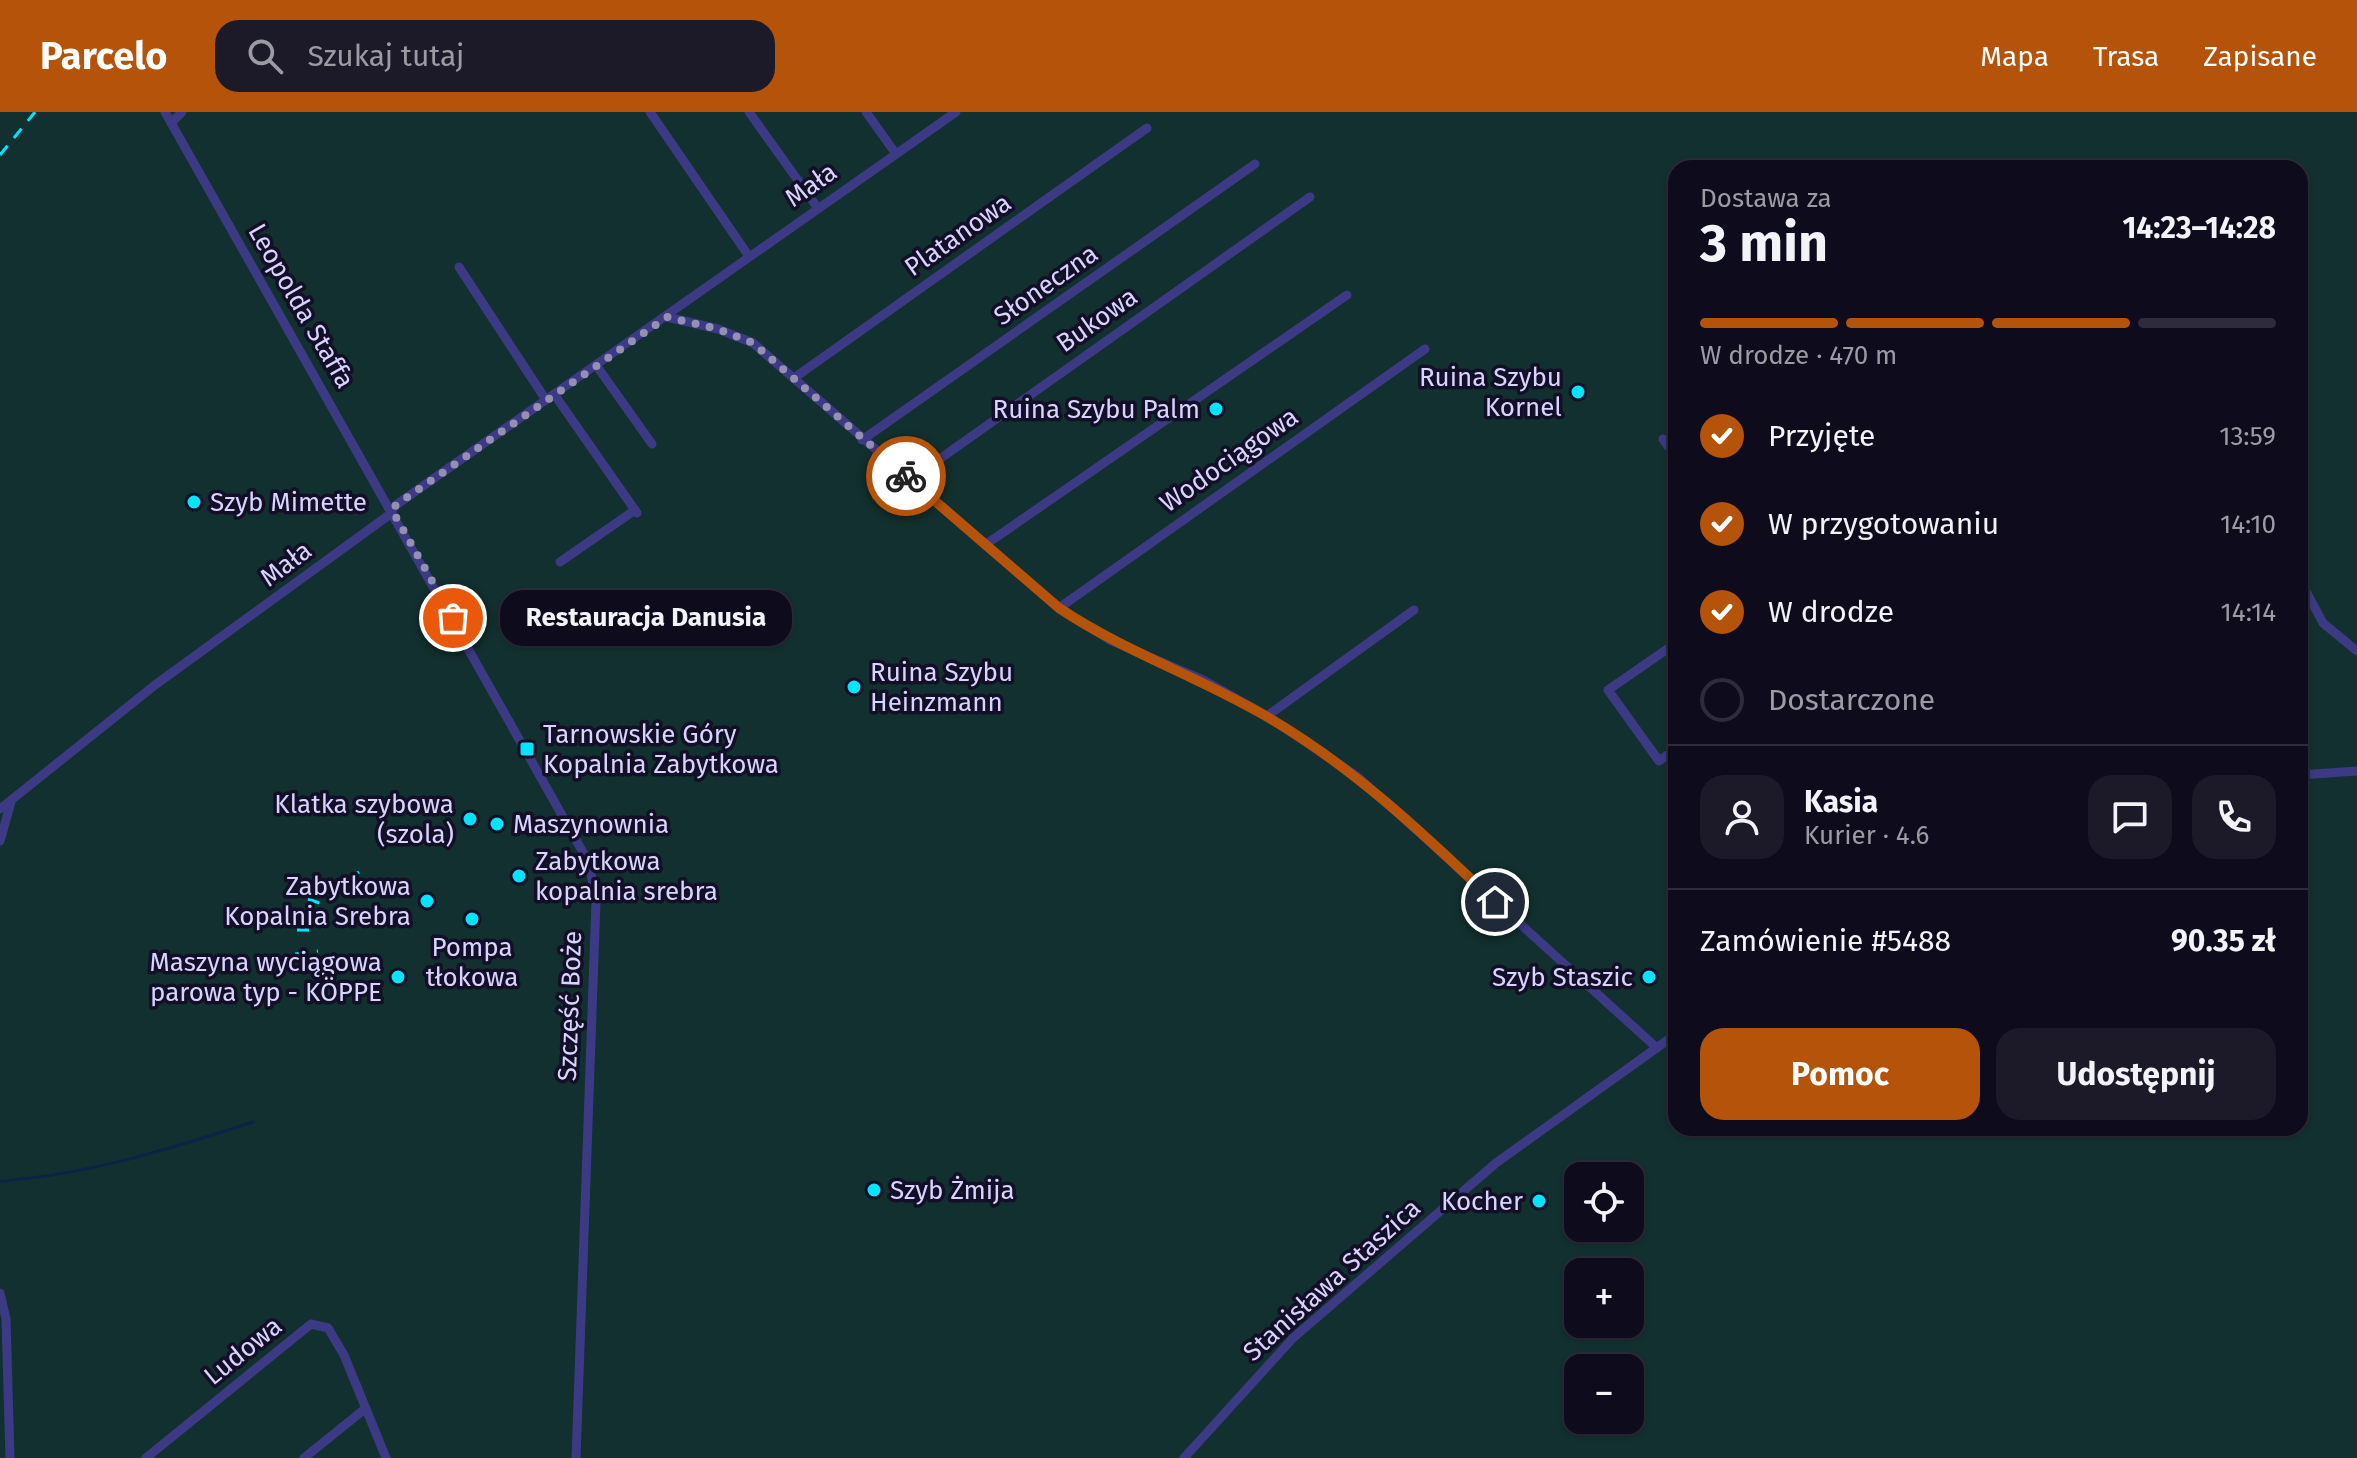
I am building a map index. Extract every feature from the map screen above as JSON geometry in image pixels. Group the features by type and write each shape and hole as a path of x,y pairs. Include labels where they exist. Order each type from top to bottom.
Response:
{"street":[{"name":"Leopolda Staffa","path":"165,112 392,510"},
{"path":"171,123 182,112"},
{"path":"650,112 748,255"},
{"path":"749,112 817,207"},
{"path":"866,112 896,154"},
{"name":"Mała","path":"0,809 155,685 392,510 667,317 748,255 956,112"},
{"name":"Platanowa","path":"794,378 1147,128"},
{"name":"Słoneczna","path":"862,440 1255,164"},
{"name":"Bukowa","path":"910,480 1310,197"},
{"path":"459,267 636,512 560,562"},
{"path":"985,545 1347,295"},
{"path":"667,317 734,334 753,343 1059,608 1110,640 1203,680 1267,716 1360,778 1657,1048"},
{"name":"Wodociągowa","path":"1059,608 1425,349"},
{"path":"596,365 652,444"},
{"path":"1663,439 1668,446"},
{"name":"Szczęść Boże","path":"392,510 589,863 594,883 576,1458"},
{"path":"2308,595 2323,623 2357,651"},
{"path":"1267,716 1414,610"},
{"path":"1668,649 1608,690 1659,761 1668,755"},
{"path":"2308,774 2357,771"},
{"path":"0,841 11,802"},
{"name":"Stanisława Staszica","path":"1184,1458 1303,1329 1496,1163 1668,1040"},
{"path":"0,1295 6,1319 10,1458"},
{"name":"Ludowa","path":"150,1455 311,1324 328,1328 344,1355 386,1458"},
{"path":"304,1458 366,1408"}],"green space":[{"path":"0,112 2357,112 2357,1458 0,1458"}],"waterway":[{"path":"0,1181 96,1167 253,1122"}],"railway":[{"path":"0,155 35,112"},
{"path":"354,875 359,872"},
{"path":"308,899 322,904"},
{"path":"297,930 315,930"},
{"path":"295,954 318,951"},
{"path":"311,967 324,964"}],"way so far":[{"path":"453,618 392,510 667,317 718,329 753,343 906,476"}],"place":[{"name":"Ruina Szybu Kornel","path":"1578,392"},
{"name":"Ruina Szybu Palm","path":"1216,409"},
{"name":"Szyb Mimette","path":"194,502"},
{"name":"Restauracja Danusia","path":"453,618"},
{"name":"Ruina Szybu Heinzmann","path":"854,687"},
{"name":"Tarnowskie Góry Kopalnia Zabytkowa","path":"527,749"},
{"name":"Klatka szybowa (szola)","path":"470,819"},
{"name":"Maszynownia","path":"497,824"},
{"name":"Zabytkowa kopalnia srebra","path":"519,876"},
{"name":"Zabytkowa Kopalnia Srebra","path":"427,901"},
{"name":"Pompa tłokowa","path":"472,919"},
{"name":"Maszyna wyciągowa parowa typ - KÖPPE","path":"398,977"},
{"name":"Szyb Staszic","path":"1649,977"},
{"name":"Szyb Żmija","path":"874,1190"},
{"name":"Kocher","path":"1539,1201"}],"route":[{"path":"906,476 1059,608 1083,624 1110,640 1203,680 1267,716 1358,777 1495,902"}]}
